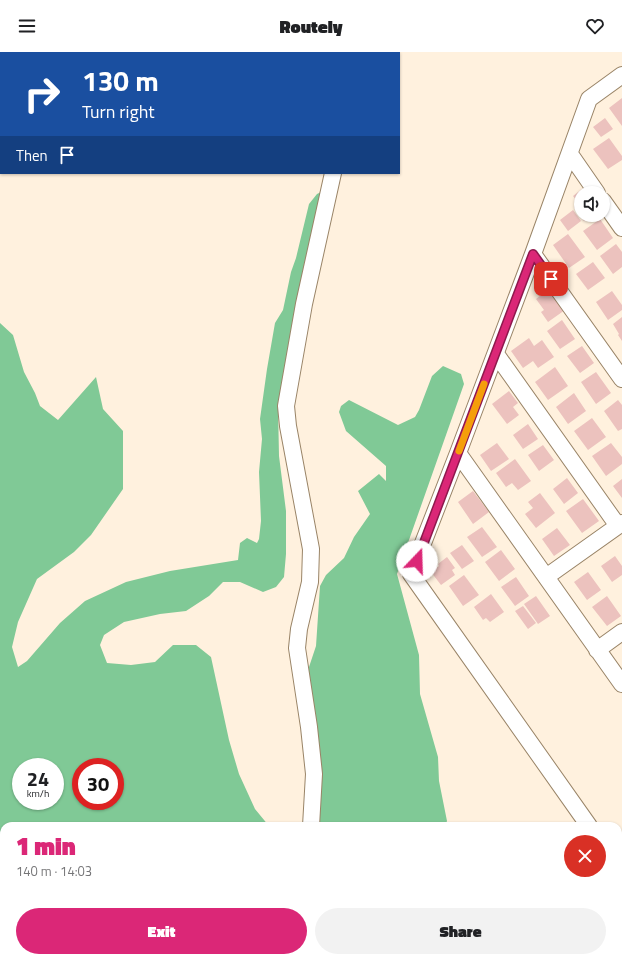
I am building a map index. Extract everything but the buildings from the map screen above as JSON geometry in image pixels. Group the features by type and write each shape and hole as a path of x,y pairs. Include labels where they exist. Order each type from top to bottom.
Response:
{"street":[{"path":"586,822 411,574 496,354 589,99 622,75"},
{"path":"570,154 592,186"},
{"path":"311,822 314,774 309,727 297,648 299,629 310,582 311,550 288,426 286,406 304,304 333,174"},
{"path":"610,211 622,228"},
{"path":"533,254 622,379"},
{"path":"496,354 620,525 546,578"},
{"path":"458,453 622,684"},
{"path":"597,650 622,632"}],"green space":[{"path":"321,192 326,196 278,407 279,456 286,511 286,554 284,577 276,587 263,592 240,582 223,582 209,596 186,611 160,614 124,622 104,635 100,645 107,663 131,665 155,662 173,645 196,645 211,657 229,740 239,774 255,809 266,822 0,822 0,323 13,335 24,372 40,406 58,420 96,377 103,409 123,431 123,489 91,535 74,552 37,579 18,622 12,647 18,667 27,661 60,623 85,601 126,582 170,571 238,560 240,543 247,538 257,543 259,539 261,521 259,472 262,439 260,419 275,323 283,310 291,272 296,258 309,204 317,194"},
{"path":"443,366 461,374 464,384 397,574 419,655 420,694 438,757 439,781 447,821 313,822 308,670 316,646 320,586 326,575 344,558 354,537 370,514 358,491 379,474 386,481 386,466 346,431 339,412 341,406 349,400 398,425 415,417 432,376"}],"slow traffic":[{"path":"459,451 484,384"}],"route":[{"path":"417,561 533,254 551,279"}]}
